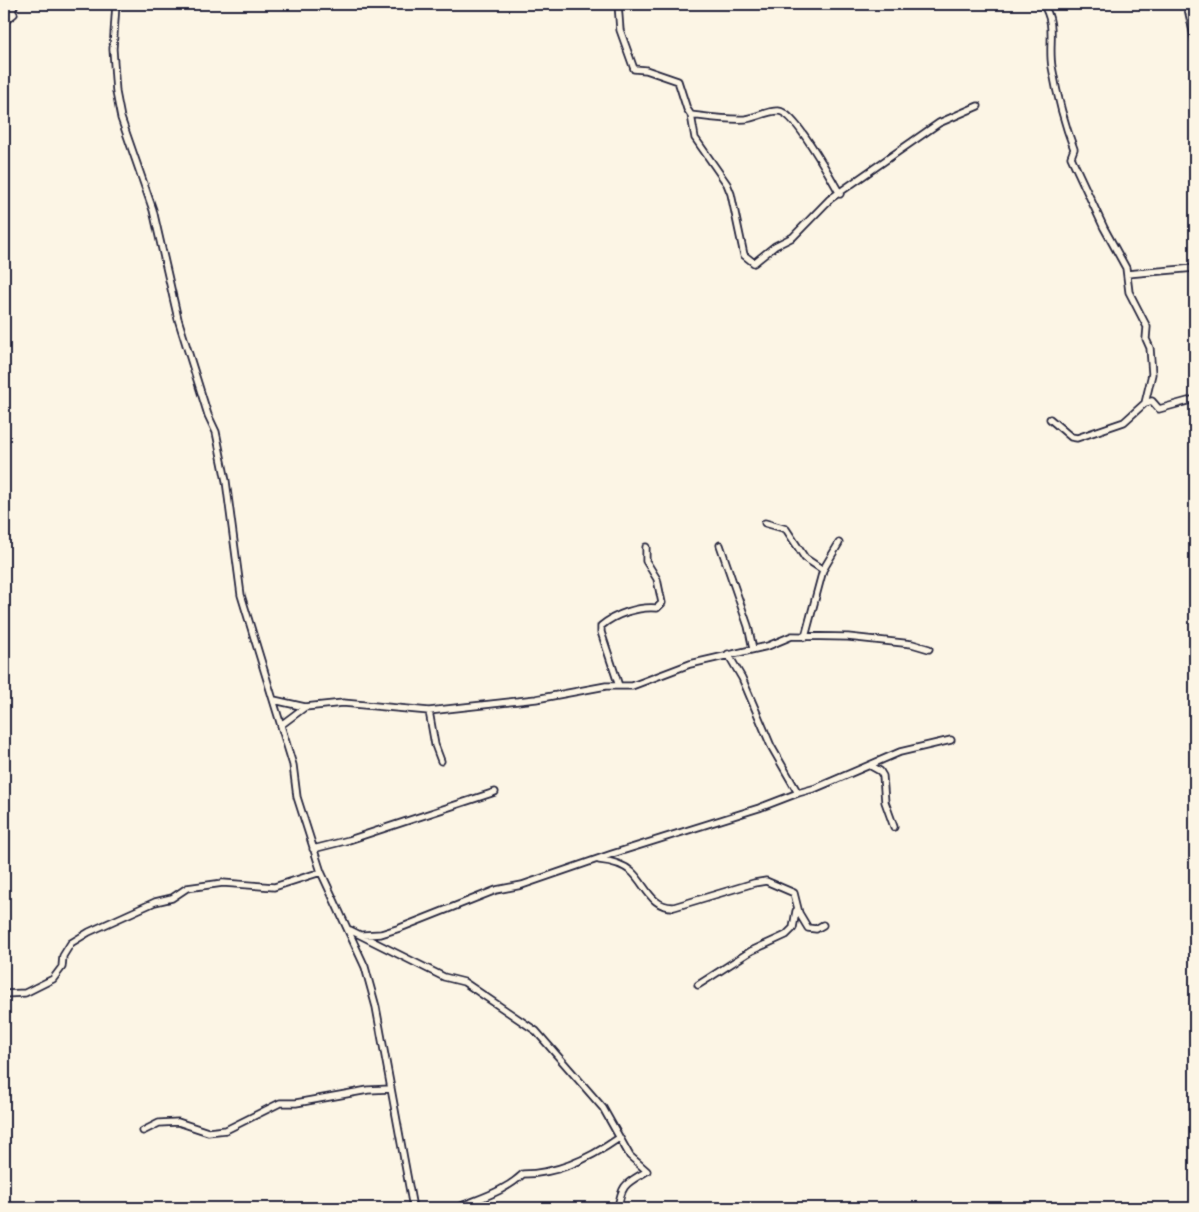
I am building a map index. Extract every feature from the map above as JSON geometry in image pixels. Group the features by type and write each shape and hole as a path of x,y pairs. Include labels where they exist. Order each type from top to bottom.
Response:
{"street":[{"path":"4,22 14,14 12,11 15,4"},
{"path":"116,4 113,49 116,92 121,118 153,210 178,319 208,415 216,432 226,481 241,595 282,725 293,765 297,797 312,849 321,872 350,930 365,966 376,1007 414,1208"},
{"path":"618,4 620,30 634,69 646,70 678,81 684,103 691,115 695,138 729,189 744,255 754,263 775,246 793,237 818,210 939,123 978,106"},
{"path":"1043,4 1052,23 1052,66 1065,125 1074,149 1071,157 1104,228 1126,268 1129,292 1147,326 1146,339 1150,348 1152,374 1145,403"},
{"path":"1186,4 1195,41"},
{"path":"691,115 747,119 782,111 792,119 814,150 840,194"},
{"path":"1127,274 1195,268"},
{"path":"1050,419 1071,437 1077,438 1124,422 1145,403 1152,402 1159,409 1195,398"},
{"path":"765,523 786,529 805,558 823,570"},
{"path":"805,636 823,570 839,543"},
{"path":"720,545 748,626 753,649"},
{"path":"619,686 615,669 601,632 601,626 624,614 647,606 657,608 662,603 657,579 646,561 646,547"},
{"path":"274,700 305,707 343,703 430,711 536,699 606,686 632,686 661,673 728,654 768,646 792,636 848,637 912,644 929,649"},
{"path":"728,654 742,678 771,746 798,793"},
{"path":"282,725 305,707"},
{"path":"430,711 435,745 441,761"},
{"path":"363,935 381,934 400,928 496,890 522,885 816,788 900,752 951,740"},
{"path":"871,766 880,771 883,776 885,802 894,827"},
{"path":"312,849 349,840 496,792"},
{"path":"597,860 610,861 632,872 650,897 665,908 674,907 743,885 766,882 790,889 794,893 796,918 793,928 786,935 751,951 698,985"},
{"path":"4,994 25,993 53,979 62,967 63,956 71,943 89,932 155,902 172,898 187,888 223,883 274,887 321,872"},
{"path":"796,904 808,928 816,929 823,925"},
{"path":"350,930 444,977 464,982 536,1031 603,1108 616,1128 619,1138 630,1156 647,1171 626,1182 621,1191 618,1208"},
{"path":"142,1132 159,1123 178,1122 208,1132 226,1130 280,1103 296,1103 368,1090 391,1090"},
{"path":"457,1208 503,1189 523,1174 546,1173 604,1148 619,1138"}]}
